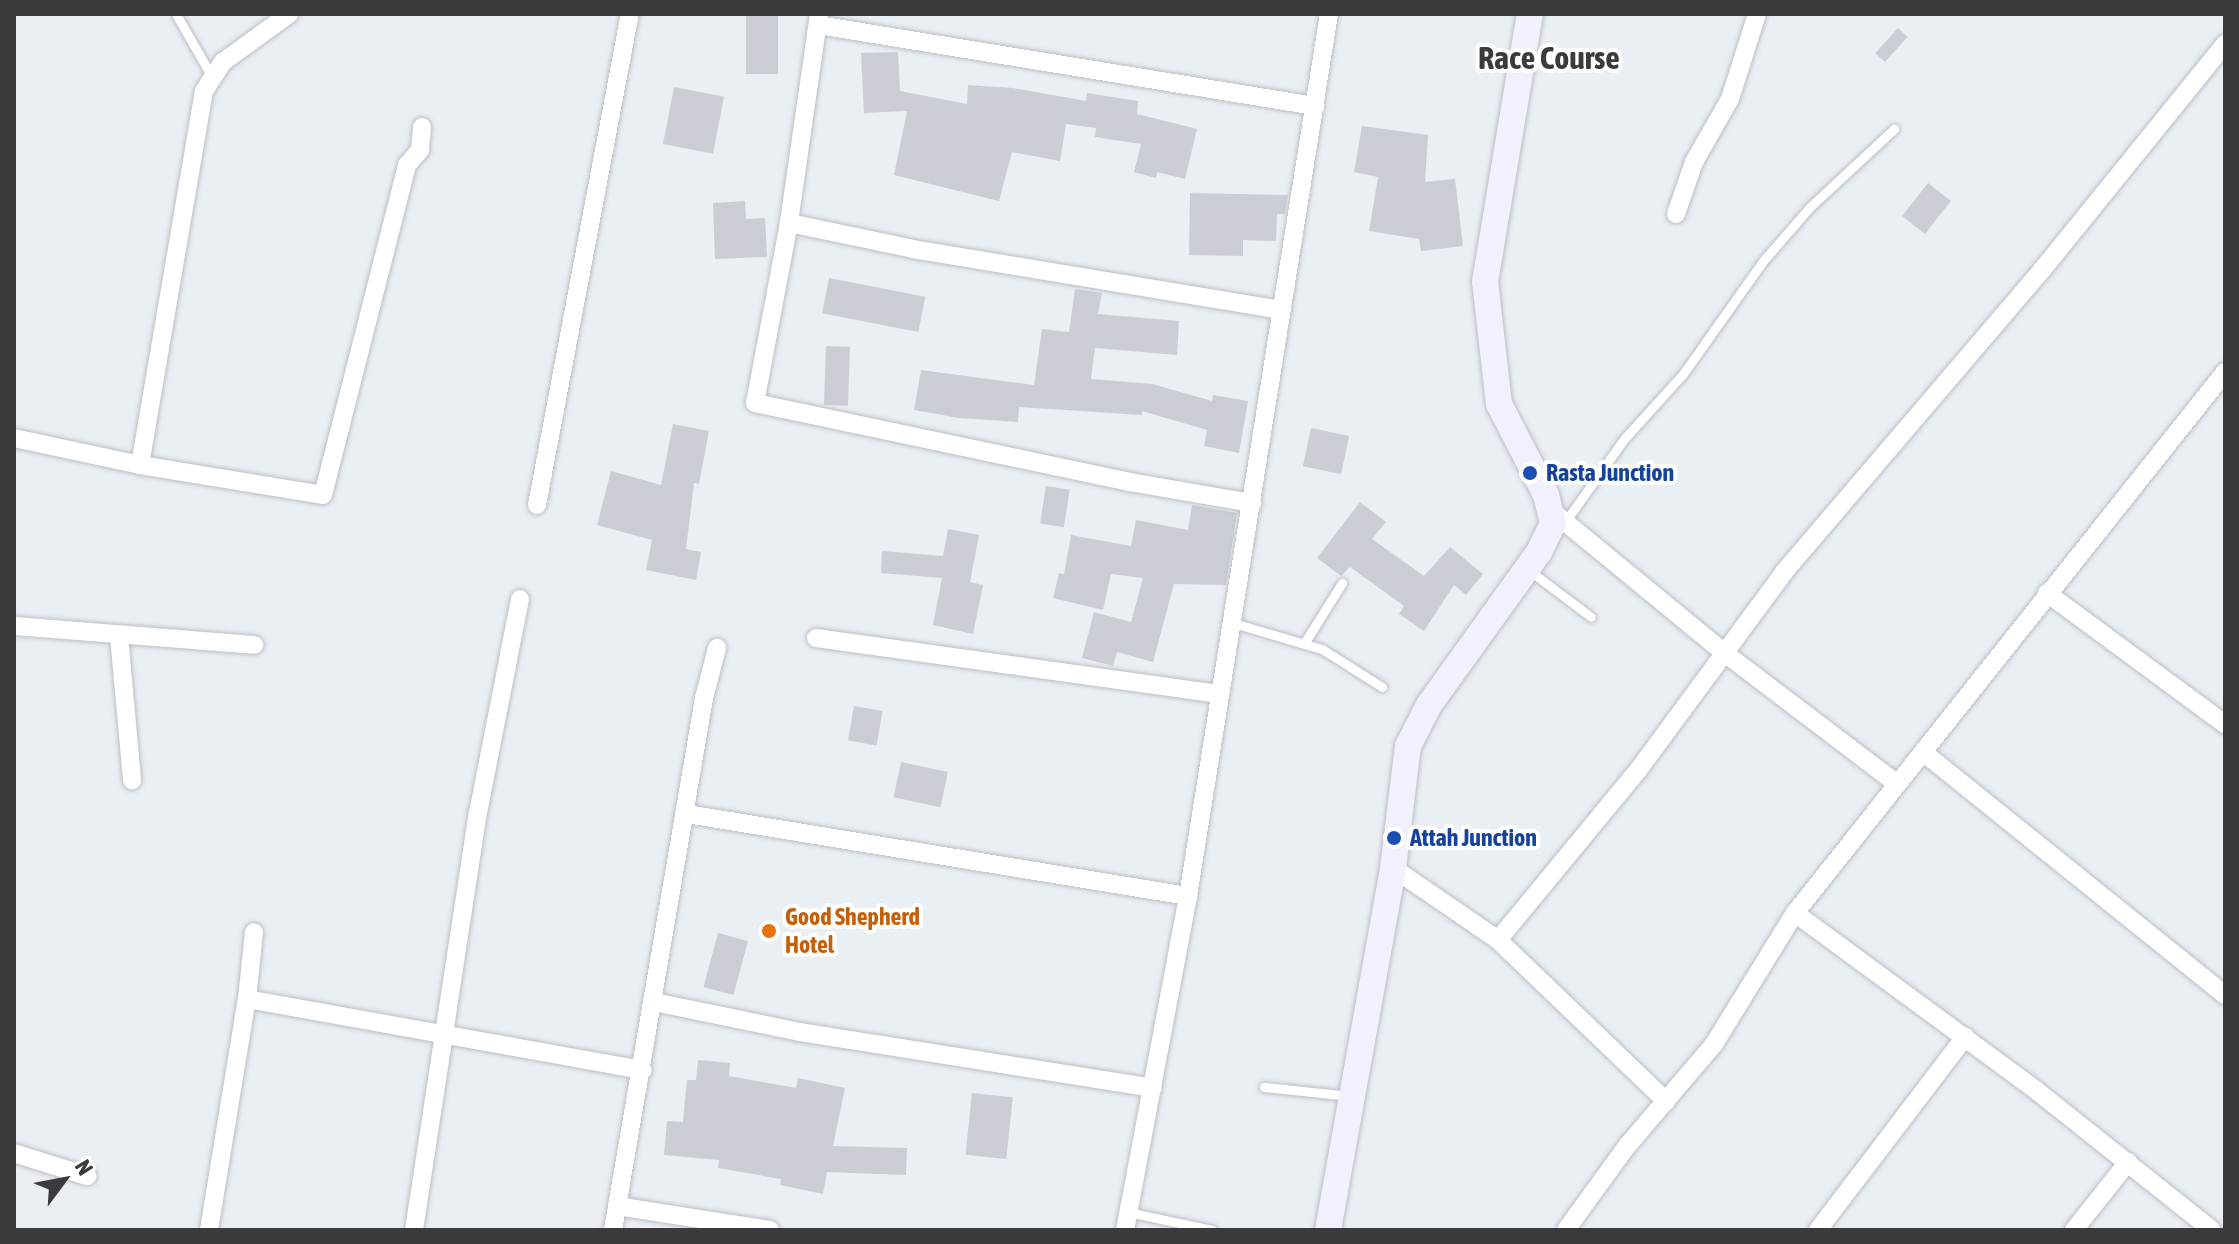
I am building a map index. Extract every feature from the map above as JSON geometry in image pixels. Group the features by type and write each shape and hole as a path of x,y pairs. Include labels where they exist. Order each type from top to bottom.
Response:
{"street":[{"path":"140,465 204,91 212,77 240,48 289,14"},
{"path":"537,505 630,14"},
{"path":"1126,1221 1188,896 1329,14"},
{"path":"1530,14 1485,282 1499,404 1559,517 1726,654 1896,783"},
{"path":"1676,214 1694,162 1730,99 1757,14"},
{"path":"1252,503 1129,482 755,403 789,223 818,19 1315,106"},
{"path":"1498,940 1639,769 1784,572 2042,270 2225,44"},
{"path":"14,438 140,465 323,495 407,165 420,150 422,127"},
{"path":"789,223 913,249 1281,310"},
{"path":"1566,1230 1627,1146 1732,1018 1795,913 2225,372"},
{"path":"1328,1230 1393,868 1408,746 1429,705 1527,569 1559,517"},
{"path":"2047,593 2224,720"},
{"path":"414,1230 478,813 520,599"},
{"path":"14,626 254,645"},
{"path":"119,636 132,780"},
{"path":"816,638 1220,694"},
{"path":"613,1230 687,814 704,698 717,648"},
{"path":"1924,753 2223,990"},
{"path":"687,814 1188,896"},
{"path":"1393,868 1498,940 1666,1101"},
{"path":"1795,913 1965,1037 2212,1230"},
{"path":"209,1230 247,999 254,932"},
{"path":"247,999 643,1070"},
{"path":"654,1002 800,1032 1153,1088"},
{"path":"1818,1230 1965,1037"},
{"path":"14,1153 87,1176"},
{"path":"2074,1230 2128,1162"},
{"path":"617,1206 770,1230"}],"lane":[{"path":"176,14 212,77"},
{"path":"1559,517 1683,374 1763,261 1810,207 1894,129"},
{"path":"1527,569 1591,617"},
{"path":"1305,642 1342,583"},
{"path":"1230,622 1305,642 1382,687"},
{"path":"1264,1087 1354,1097"},
{"path":"1126,1221 1212,1230"}],"building":[{"path":"746,14 778,14 778,74 746,74"},
{"path":"1898,28 1908,37 1885,62 1875,53"},
{"path":"898,52 900,91 967,104 968,85 1013,88 1086,101 1087,93 1138,101 1137,114 1197,129 1185,179 1157,172 1156,178 1134,172 1141,144 1095,137 1096,128 1066,124 1060,161 1012,152 999,201 894,175 907,111 864,113 861,53"},
{"path":"674,87 724,97 713,154 663,144"},
{"path":"1362,126 1428,135 1425,182 1455,179 1463,246 1421,251 1419,239 1369,231 1378,177 1354,172"},
{"path":"1928,183 1951,201 1925,234 1902,216"},
{"path":"1190,193 1288,195 1285,214 1277,214 1276,241 1243,240 1243,256 1189,255"},
{"path":"745,201 746,219 765,218 767,257 715,259 713,203"},
{"path":"829,278 925,297 918,332 822,313"},
{"path":"1075,289 1102,293 1098,314 1179,321 1177,355 1095,348 1091,379 1152,384 1212,401 1213,395 1248,401 1239,453 1204,446 1207,430 1142,411 1142,415 1019,407 1018,422 959,418 914,410 921,370 1034,385 1042,329 1069,332"},
{"path":"826,346 850,347 848,406 824,405"},
{"path":"673,424 709,431 699,484 694,483 686,549 701,552 696,580 646,570 652,540 597,525 611,471 661,485"},
{"path":"1311,428 1349,436 1341,474 1303,466"},
{"path":"1046,486 1070,490 1064,527 1040,524"},
{"path":"1360,502 1386,522 1372,539 1424,576 1450,547 1483,574 1466,595 1454,585 1424,631 1399,614 1404,606 1350,567 1341,576 1317,558"},
{"path":"1192,505 1237,513 1226,585 1174,584 1153,662 1117,652 1113,666 1082,658 1094,612 1131,622 1143,578 1111,574 1103,610 1053,598 1059,573 1064,574 1071,535 1131,546 1136,520 1188,530"},
{"path":"948,529 979,535 970,582 983,585 973,634 933,625 942,578 881,573 882,551 943,556"},
{"path":"854,706 883,711 876,746 848,740"},
{"path":"901,762 948,772 940,807 894,797"},
{"path":"718,933 748,941 733,995 704,987"},
{"path":"698,1060 730,1063 729,1076 796,1088 798,1078 845,1088 833,1146 907,1148 906,1175 827,1172 823,1194 780,1185 781,1179 718,1168 719,1160 664,1155 667,1121 683,1122 687,1080 696,1080"},
{"path":"972,1093 1013,1097 1006,1159 966,1155"}],"place":[{"name":"Rasta Junction","path":"1530,473"},
{"name":"Attah Junction","path":"1394,838"},
{"name":"Good Shepherd Hotel","path":"769,931"}],"district":[{"name":"Race Course","path":"1549,58"}]}
